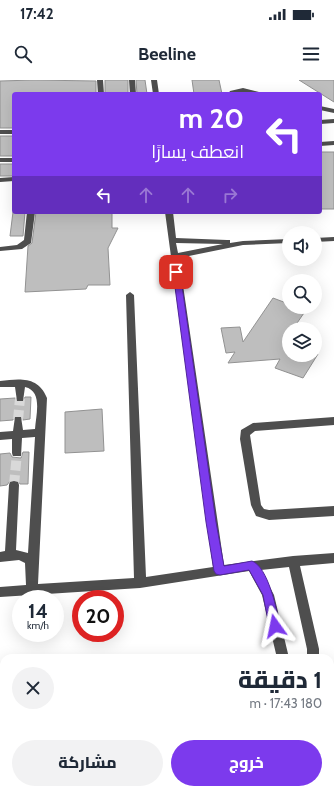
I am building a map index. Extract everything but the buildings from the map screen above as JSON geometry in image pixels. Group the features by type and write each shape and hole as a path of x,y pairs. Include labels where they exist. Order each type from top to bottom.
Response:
{"lane":[{"path":"100,80 101,92"},
{"path":"132,80 133,92"},
{"path":"154,80 156,92"},
{"path":"232,92 239,90 250,92"},
{"path":"322,108 334,111"},
{"path":"322,122 334,121"},
{"path":"0,132 12,132"},
{"path":"322,144 334,143"},
{"path":"0,160 12,160"},
{"path":"0,180 12,179"},
{"path":"0,249 19,247 28,241 31,214"},
{"path":"169,214 211,522 220,571"},
{"path":"322,240 334,239"},
{"path":"172,240 243,243 282,241"},
{"path":"174,256 243,243"},
{"path":"130,295 140,583"},
{"path":"20,383 20,398"},
{"path":"0,384 29,384 36,387 42,398 32,589"},
{"path":"17,453 18,420"},
{"path":"334,421 260,425 248,430 245,433 257,510 260,513 269,515 334,511"},
{"path":"0,436 40,433"},
{"path":"14,485 5,556 18,554 25,556 31,560 33,566"},
{"path":"0,592 140,583 252,566 334,558"},
{"path":"294,561 313,654"},
{"path":"252,566 264,584 268,595 282,654"}],"tunnel":[{"path":"18,420 20,398"},
{"path":"14,485 17,453"}],"route":[{"path":"176,272 211,522 220,571 252,566 264,584 275,626"}]}
